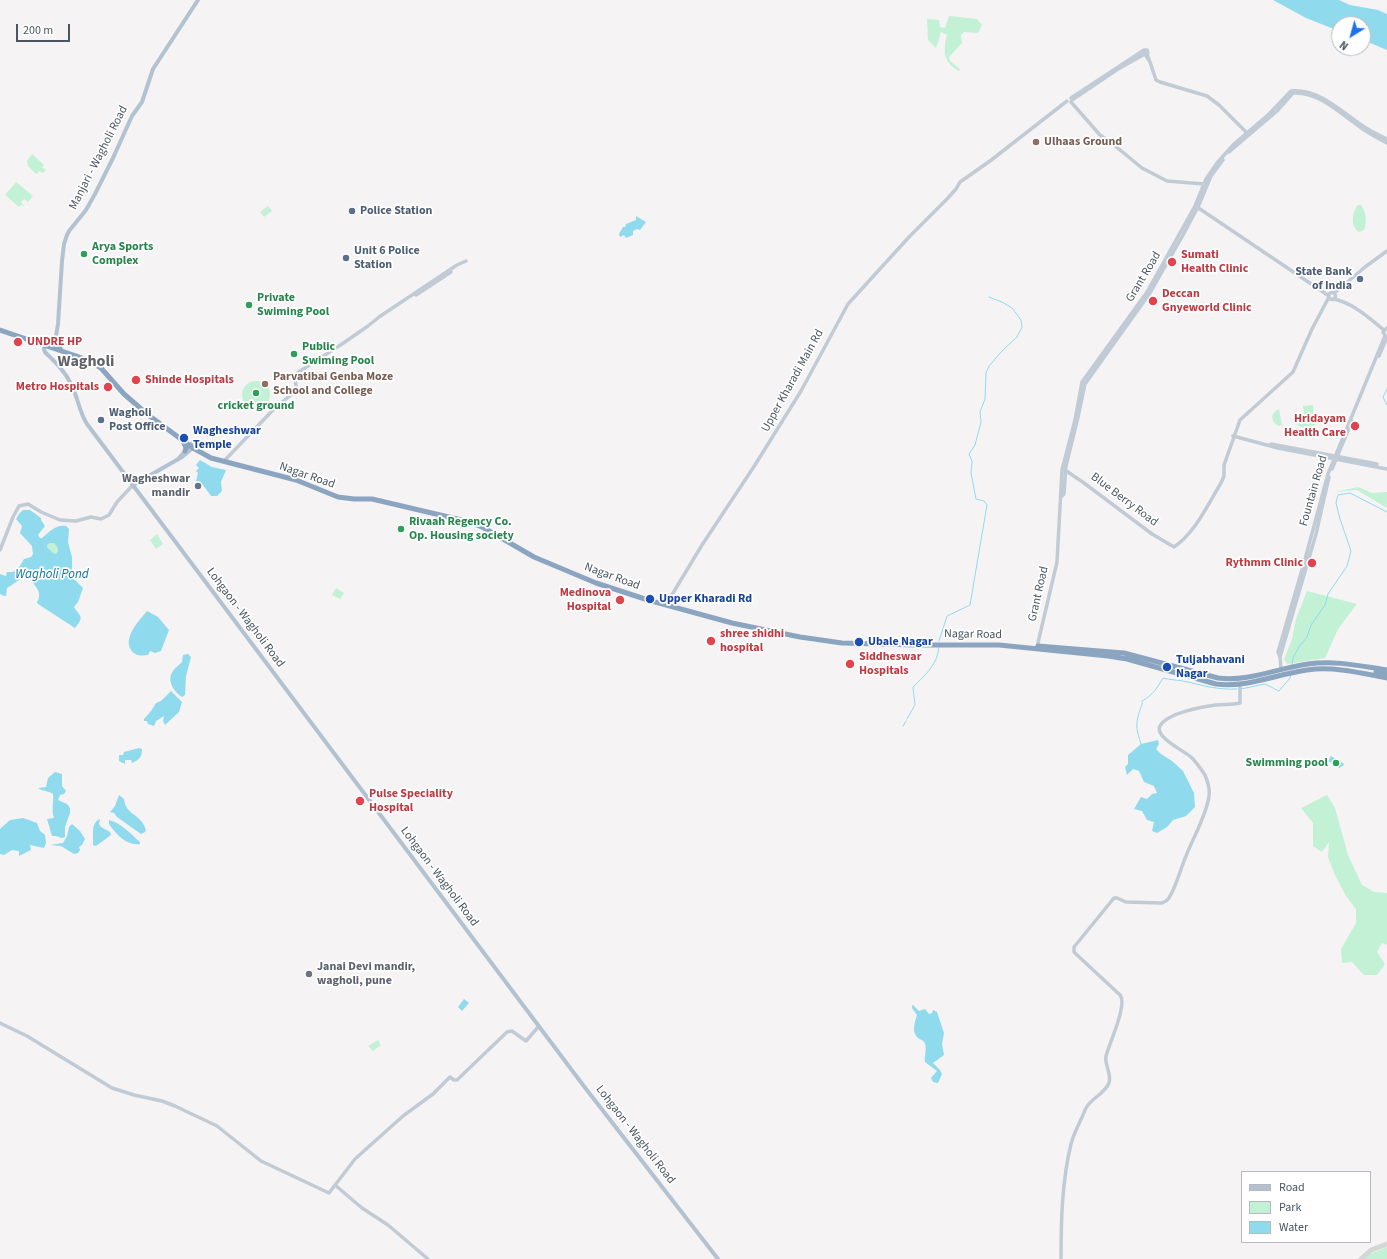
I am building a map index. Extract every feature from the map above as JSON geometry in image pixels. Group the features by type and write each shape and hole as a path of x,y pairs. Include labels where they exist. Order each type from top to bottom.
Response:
{"highway":[{"name":"Nagar Road","path":"0,328 45,344 54,343 97,364 132,401 180,438 212,456 293,476 338,494 373,496 420,509 465,518 485,526 524,550 607,584 644,597 748,625 842,640 988,642 1122,656 1227,680 1282,670"},
{"name":"Nagar Road","path":"54,343 60,348 98,362 133,400 200,452 219,461 296,480 338,497 354,499 372,498 470,522 484,528 534,557 596,583 654,602 800,637 842,643 939,645 988,644 1037,647"},
{"path":"45,344 54,343"},
{"path":"180,438 186,446 186,452 193,450 200,452"},
{"name":"Nagar Road","path":"1122,656 1227,686 1240,685 1277,676 1307,664 1329,662 1387,670"},
{"path":"1122,656 1157,664 1217,682 1233,682 1251,679 1282,670 1305,666 1327,665 1387,674"},
{"name":"Nagar Road","path":"1292,669 1308,670 1329,668 1387,678"},
{"path":"1277,676 1282,670"}],"main road":[{"name":"Manjari - Wagholi Road","path":"54,343 58,324 64,244 67,235 86,210 95,194 132,116 142,102 154,69 198,0"},
{"name":"Lohgaon - Wagholi Road","path":"45,344 45,352 62,370 71,383 82,416 539,1026 718,1259"},
{"path":"133,485 182,457 192,445"}],"street":[{"name":"Upper Kharadi Main Rd","path":"667,603 702,545 755,465 801,391 848,304 909,237 948,199 960,182 1105,74 1145,53 1150,62 1156,80 1207,96 1219,105 1247,134"},
{"name":"Grant Road","path":"1197,206 1204,184 1226,152 1269,114 1291,91 1312,93 1333,104 1372,133"},
{"name":"Grant Road","path":"1037,647 1057,562 1061,497 1064,494 1064,470 1085,384 1150,293 1217,168 1227,154 1247,134 1267,120 1293,93 1308,94 1329,105 1372,133"},
{"path":"1070,100 1100,135 1114,144 1142,168 1167,181 1204,184"},
{"path":"1372,133 1387,139"},
{"path":"1372,133 1387,143"},
{"path":"1197,206 1323,293 1333,295 1386,329"},
{"path":"1387,251 1365,267 1325,304 1293,372 1241,419 1234,436 1261,443 1387,467"},
{"path":"225,460 272,412 297,391 294,375 466,261 458,264 378,319"},
{"name":"Fountain Road","path":"1282,670 1280,657 1316,534 1328,479 1335,457 1386,337 1383,333 1386,329"},
{"name":"Blue Berry Road","path":"1064,470 1152,534 1174,547 1195,524 1221,483 1224,476 1224,465 1234,436"},
{"path":"0,550 19,506 28,504 41,512 60,520 76,521 91,517 101,519 109,516 118,502 133,485"},
{"path":"1061,1259 1062,1202 1072,1143 1088,1105 1104,1092 1108,1083 1110,1074 1106,1063 1106,1057 1116,1029 1123,1001 1120,995 1074,952 1074,947 1114,898 1126,902 1162,903 1166,902 1168,899 1206,807 1210,793 1207,780 1196,763 1188,755 1163,737 1159,733 1159,728 1162,722 1170,717 1184,712 1205,706 1240,703 1240,685"},
{"path":"0,1023 27,1036 112,1088 134,1095 162,1101 217,1126 264,1162 328,1193 331,1192 350,1164 414,1107 433,1094 447,1079 450,1077 457,1080 507,1032 512,1031 526,1041 539,1026"},
{"path":"335,1185 354,1202 388,1225 428,1259"}],"green space":[{"path":"949,16 977,19 982,25 978,33 964,32 961,35 962,43 949,57 950,61 960,69 959,71 947,60 945,46 947,35 941,32 936,48 928,40 927,19 939,20 940,27 945,28"},
{"path":"32,154 44,165 42,167 46,170 43,173 39,171 37,174 28,166 27,161"},
{"path":"16,182 33,196 28,202 24,199 21,202 24,206 21,205 19,207 5,195"},
{"path":"1358,205 1361,205 1363,208 1366,221 1364,230 1359,232 1354,227 1353,223 1354,211"},
{"path":"268,206 272,211 264,217 260,212"},
{"name":"cricket ground","path":"256,381 262,382 266,385 269,389 269,401 266,405 262,408 256,409 250,408 246,405 243,401 242,395 243,389 246,385 250,382"},
{"path":"1313,405 1314,414 1304,415 1303,406"},
{"path":"1279,409 1282,425 1279,426 1274,423 1272,416 1275,411"},
{"path":"1311,416 1320,416 1320,422 1306,428 1299,426 1294,419 1297,421 1305,420 1305,417 1308,418"},
{"path":"1358,487 1372,493 1387,492 1387,508 1357,490 1336,492"},
{"path":"157,534 163,544 156,549 150,540"},
{"path":"50,543 54,543 58,548 56,554 47,547"},
{"path":"336,588 344,593 340,599 332,595"},
{"path":"1307,591 1357,604 1338,629 1325,658 1287,664 1284,659 1292,639 1296,619"},
{"path":"1327,795 1335,808 1348,855 1362,885 1374,892 1387,893 1387,945 1382,943 1377,952 1385,964 1377,975 1364,975 1352,962 1342,963 1341,949 1356,923 1356,909 1346,896 1335,875 1328,857 1329,842 1322,852 1313,846 1313,823 1301,808"},
{"path":"378,1040 381,1045 373,1051 368,1046"},
{"path":"1387,1247 1387,1259 1364,1259 1367,1255"}],"water":[{"path":"1273,0 1339,0 1350,5 1378,10 1387,14 1387,50 1371,43 1371,16 1331,16 1331,28 1306,18"},
{"path":"636,216 646,222 640,230 637,229 633,231 633,235 626,238 624,235 620,237 619,234 623,227 625,227 626,224 636,220"},
{"path":"200,460 212,467 226,470 221,482 222,491 217,496 211,496 203,485 196,481 198,473 196,471 199,468 196,465"},
{"name":"Wagholi Pond","path":"23,510 30,510 41,518 45,526 38,535 40,538 59,526 66,526 69,529 68,542 72,557 72,577 83,588 78,602 74,607 81,619 75,628 38,604 37,602 39,595 37,588 26,576 7,588 6,596 0,594 0,574 6,576 7,572 13,572 20,566 24,559 31,557 33,554 32,546 20,533 22,526 16,519","holes":["50,543 54,543 58,548 56,554 47,547"]},
{"path":"147,611 158,617 169,630 161,651 155,653 150,651 148,655 138,655 131,650 129,645 130,635 136,624"},
{"path":"188,654 191,657 186,676 185,695 182,697 172,686 170,678 173,671 182,662 183,655"},
{"path":"171,691 182,702 179,712 165,725 163,721 164,716 156,721 154,726 148,724 147,721 144,721 156,703 161,701"},
{"path":"1158,740 1159,744 1156,749 1183,771 1194,793 1195,807 1186,816 1173,820 1167,827 1157,833 1152,831 1154,822 1147,820 1142,811 1134,809 1141,797 1147,799 1152,794 1157,793 1154,786 1144,782 1139,771 1133,769 1127,775 1125,767 1128,764 1128,755 1141,744"},
{"path":"139,748 142,749 140,758 137,761 132,763 131,760 125,760 125,764 119,761 119,755 123,755 124,752"},
{"name":"Swimming pool","path":"1331,756 1344,764 1343,766 1340,768 1328,761"},
{"path":"55,772 62,774 62,786 66,791 64,794 60,795 58,800 67,804 70,808 70,813 65,827 65,837 62,838 52,836 47,819 54,818 53,794 38,788 46,787 48,778"},
{"path":"119,795 124,799 125,805 128,809 144,824 146,830 145,832 141,834 117,817 114,813 110,812 115,806"},
{"path":"23,818 37,823 40,831 45,835 46,843 44,848 30,845 31,850 19,856 19,851 12,850 4,855 0,854 0,829 10,820"},
{"path":"100,819 99,824 101,827 110,832 111,835 96,846 93,845 93,830 95,823"},
{"path":"109,820 126,829 140,842 140,844 130,843 122,838 109,824"},
{"path":"72,824 80,831 85,839 79,847 80,850 78,853 74,854 61,846 50,845 63,843 67,836 69,827"},
{"path":"464,999 469,1003 462,1011 458,1007"},
{"path":"913,1005 919,1011 925,1009 929,1014 932,1013 933,1010 937,1012 944,1033 942,1044 944,1055 933,1063 942,1074 938,1083 933,1082 931,1078 937,1071 925,1062 925,1043 916,1036 915,1033 914,1027 917,1015 912,1008"}],"waterway":[{"path":"939,641 947,616 970,605 987,505 984,501 976,499 971,473 972,461 969,454 975,445 981,422 980,412 985,399 986,373 989,366 1017,337 1022,327 1021,320 1012,308 989,297"},
{"path":"1387,389 1383,397 1387,405"},
{"path":"1292,665 1293,658 1307,637 1311,625 1325,605 1328,594 1347,566 1351,551 1336,503 1338,495 1350,493 1387,512"},
{"path":"907,719 915,705 913,687 930,669 936,659 939,646"},
{"path":"1241,689 1265,684 1279,691 1291,675"},
{"path":"1141,744 1137,725 1142,701 1152,694 1163,678 1218,688 1237,689"},
{"path":"903,726 906,721"}],"taxiway":[{"path":"1361,1259 1371,1250 1387,1244"}],"place":[{"name":"Ulhaas Ground","path":"1036,142"},
{"name":"Police Station","path":"352,211"},
{"name":"Arya Sports Complex","path":"84,254"},
{"name":"Unit 6 Police Station","path":"346,258"},
{"name":"Sumati Health Clinic","path":"1172,262"},
{"name":"State Bank of India","path":"1360,279"},
{"name":"Deccan Gnyeworld Clinic","path":"1153,301"},
{"name":"Private Swiming Pool","path":"249,305"},
{"name":"UNDRE HP","path":"18,342"},
{"name":"Public Swiming Pool","path":"294,354"},
{"name":"Shinde Hospitals","path":"136,380"},
{"name":"Parvatibai Genba Moze School and College","path":"265,384"},
{"name":"Metro Hospitals","path":"108,387"},
{"name":"cricket ground","path":"256,393"},
{"name":"Wagholi Post Office","path":"101,420"},
{"name":"Hridayam Health Care","path":"1355,426"},
{"name":"Wagheshwar Temple","path":"184,438"},
{"name":"Wagheshwar mandir","path":"198,486"},
{"name":"Rivaah Regency Co. Op. Housing society","path":"401,529"},
{"name":"Rythmm Clinic","path":"1312,563"},
{"name":"Upper Kharadi Rd","path":"650,599"},
{"name":"Medinova Hospital","path":"620,600"},
{"name":"shree shidhi hospital","path":"711,641"},
{"name":"Ubale Nagar","path":"859,642"},
{"name":"Siddheswar Hospitals","path":"850,664"},
{"name":"Tuljabhavani Nagar","path":"1167,667"},
{"name":"Swimming pool","path":"1336,763"},
{"name":"Pulse Speciality Hospital","path":"360,801"},
{"name":"Janai Devi mandir, wagholi, pune","path":"309,974"}],"district":[{"name":"Wagholi","path":"86,362"}]}
